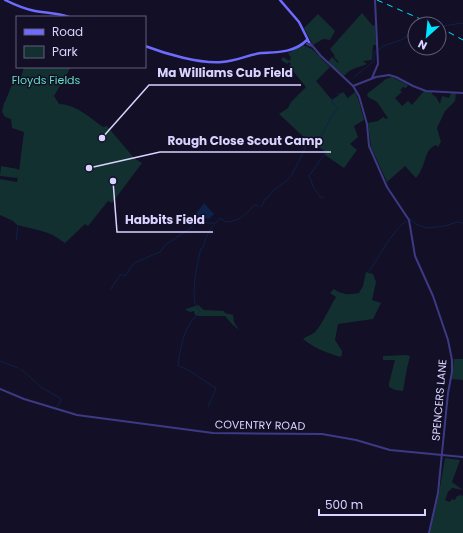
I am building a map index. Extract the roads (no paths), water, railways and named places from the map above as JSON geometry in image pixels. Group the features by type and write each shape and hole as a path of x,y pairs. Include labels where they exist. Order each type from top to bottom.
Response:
{"main road":[{"path":"5,0 32,10 66,16"},
{"name":"SPENCERS LANE","path":"280,0 299,22 307,42"},
{"path":"146,46 191,59 219,62 231,61 251,55 289,51 307,42"}],"street":[{"path":"375,2 378,64 375,76"},
{"name":"SPENCERS LANE","path":"307,42 353,86 361,102 367,124 369,146 387,187 409,220 415,256 433,296 448,340 452,365 438,493 429,533"},
{"path":"353,86 372,79 375,76 389,75 426,90 463,93"},
{"name":"COVENTRY ROAD","path":"0,389 24,399 77,415 213,433 333,435 390,450 463,457"}],"water":[{"path":"204,203 214,214 209,219 195,215"}],"waterway":[{"path":"447,25 463,23"},
{"path":"379,50 383,46 401,40 407,36"},
{"path":"354,77 374,61 374,53 377,50"},
{"path":"337,94 343,93"},
{"path":"333,98 332,102 336,107"},
{"path":"261,207 265,199 268,198 275,189 291,176 308,141 317,145 330,119 338,108"},
{"path":"317,145 326,152 309,176 314,188 321,198 324,196"},
{"path":"208,407 216,388 193,373 178,366 181,347 187,328 200,312 195,304 194,290 195,276 201,248 203,248 209,232 220,218 226,222 235,220 245,215 254,205 259,206"},
{"path":"410,219 416,224 426,228 445,226 457,222 463,223"},
{"path":"110,290 121,274 125,276 134,263 160,252 165,245 191,228 197,220 214,223"},
{"path":"369,271 392,236 407,221"},
{"path":"16,241 18,226"},
{"path":"0,361 18,368"},
{"path":"21,369 42,388 60,398 61,401 57,407"}],"railway":[{"path":"377,0 414,16"},
{"path":"447,31 463,40"}],"place":[{"name":"Ma Williams Cub Field","path":"102,138"},
{"name":"Rough Close Scout Camp","path":"89,168"},
{"name":"Habbits Field","path":"113,181"}],"park label":[{"name":"Floyds Fields","path":"46,80"}]}
